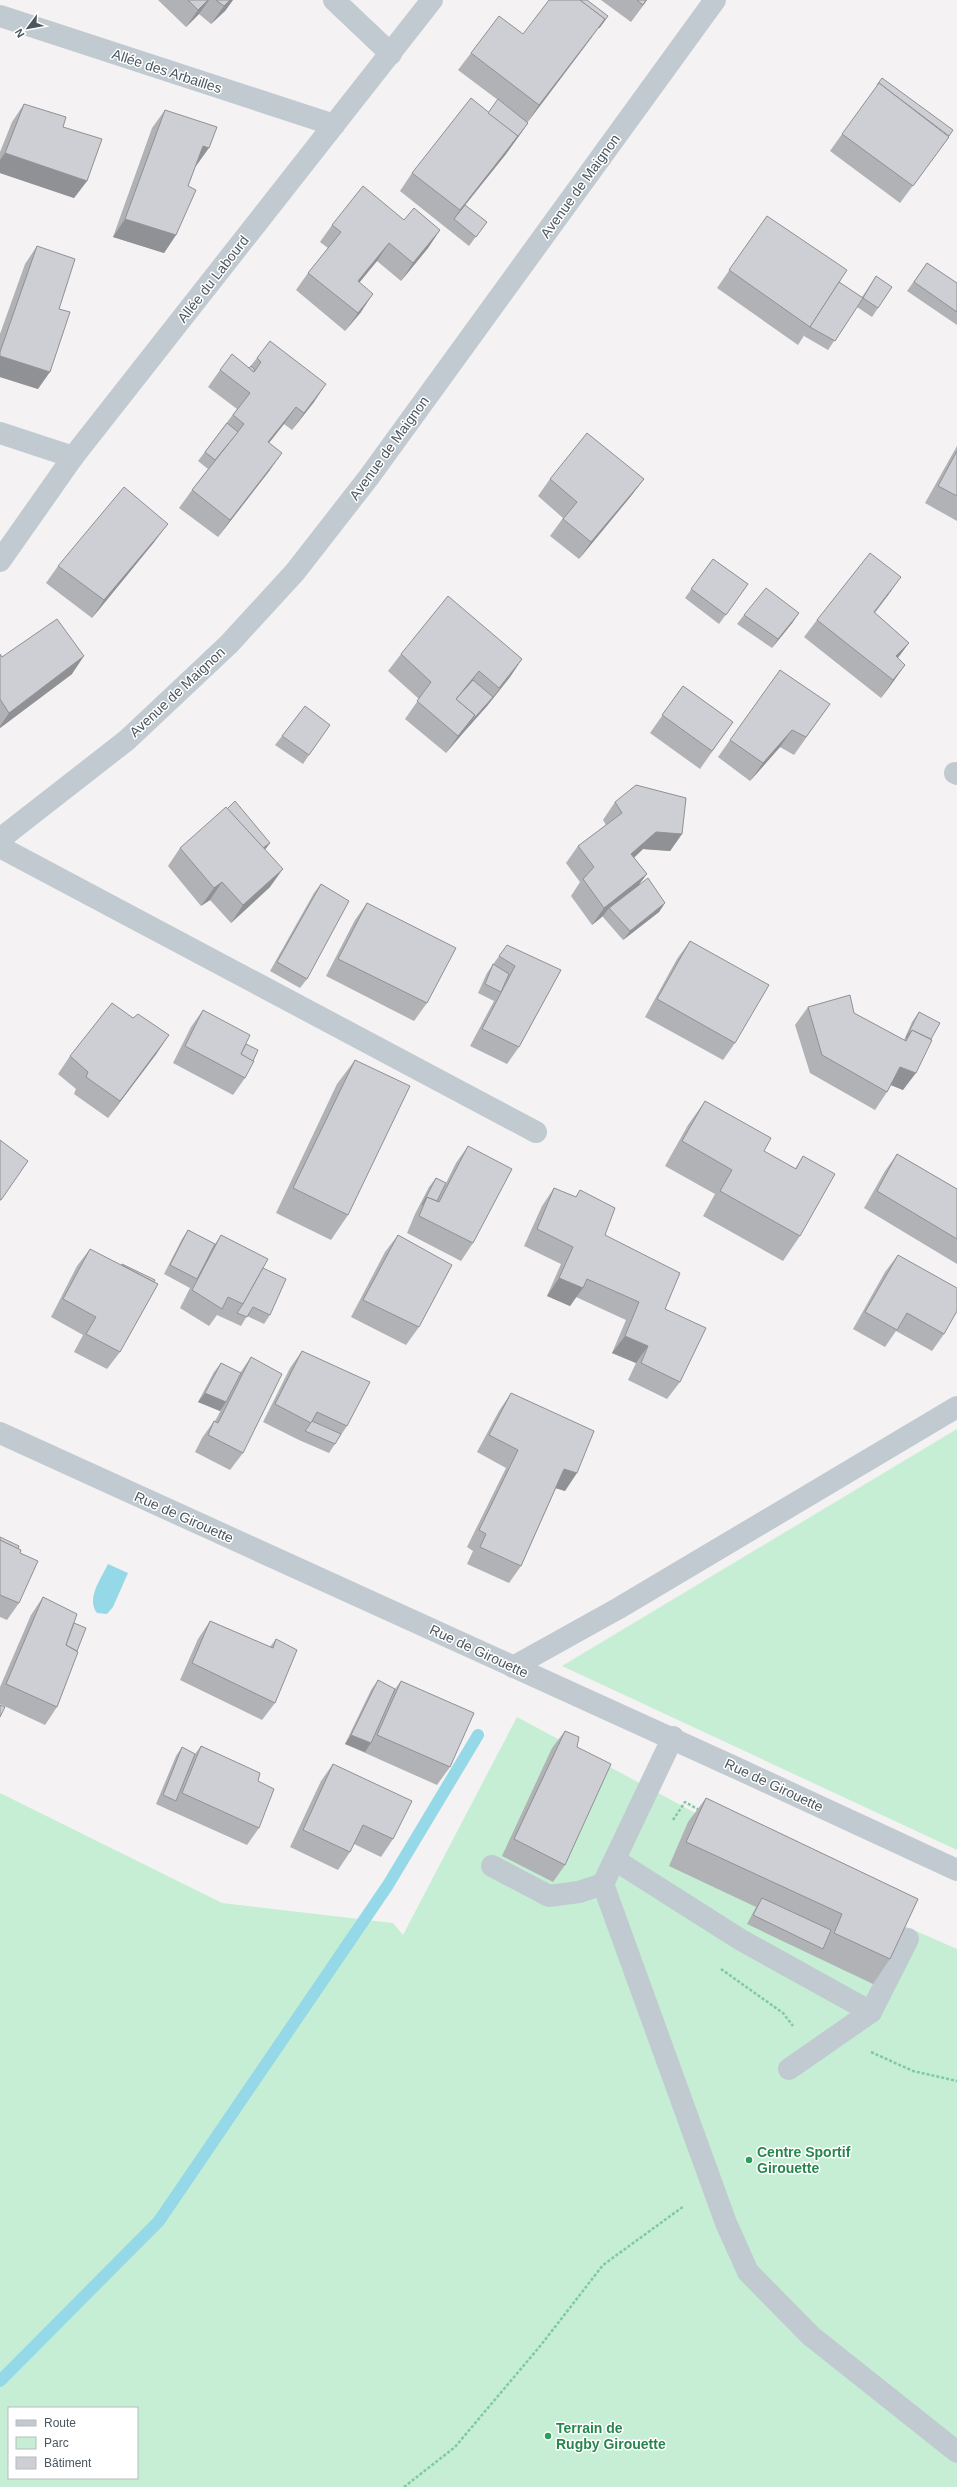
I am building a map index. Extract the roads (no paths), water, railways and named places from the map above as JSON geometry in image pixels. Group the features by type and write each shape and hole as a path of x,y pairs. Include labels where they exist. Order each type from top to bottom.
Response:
{"street":[{"path":"334,0 391,54"},
{"name":"Allée du Labourd","path":"0,561 73,457 432,0"},
{"name":"Avenue de Maignon","path":"0,839 127,740 229,644 295,572 369,477 715,0"},
{"name":"Allée des Arbailles","path":"0,16 334,125"},
{"path":"0,434 73,457"},
{"path":"0,847 536,1132"},
{"path":"513,1667 620,1608 957,1407"},
{"name":"Rue de Girouette","path":"0,1433 513,1667 673,1737 957,1870"},
{"path":"492,1866 549,1896 580,1892 603,1884 673,1737"},
{"path":"615,1860 741,1940 871,2012"},
{"path":"603,1884 712,2186 748,2272 811,2336 957,2452"},
{"path":"789,2069 871,2012 908,1939"}],"water":[{"path":"108,1564 128,1573 113,1607 107,1614 97,1613 93,1601 94,1595"}],"waterway":[{"path":"0,2381 159,2221 388,1885 478,1735"}],"place":[{"name":"Centre Sportif Girouette","path":"749,2160"},
{"name":"Terrain de Rugby Girouette","path":"548,2436"}]}
